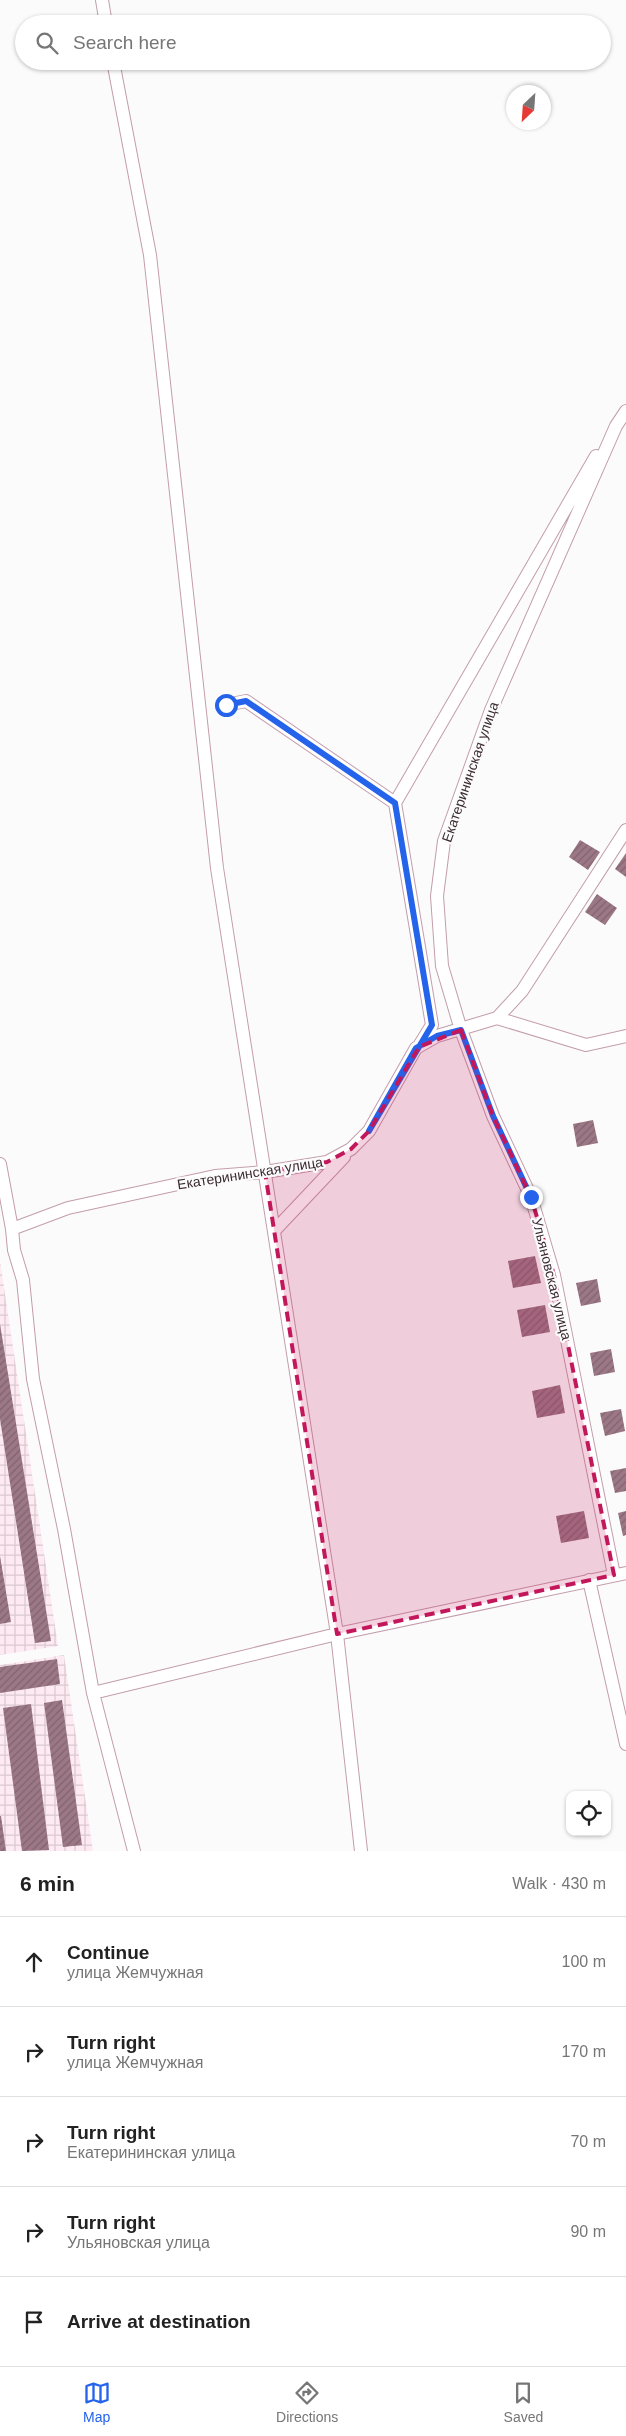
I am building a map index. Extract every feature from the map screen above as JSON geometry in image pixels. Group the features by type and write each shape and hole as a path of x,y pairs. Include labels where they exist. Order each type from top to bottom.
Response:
{"street":[{"path":"102,0 104,15"},
{"path":"115,70 150,255 217,868 337,1634 361,1851"},
{"path":"275,1230 369,1131 432,1025 395,803 626,404"},
{"name":"Екатерининская улица","path":"442,966 437,896 444,841 491,710 616,426 626,411"},
{"path":"226,705 246,701 395,803"},
{"path":"626,830 522,991 497,1018 586,1046 626,1036"},
{"name":"Ульяновская улица","path":"442,966 461,1030 493,1116 531,1197 554,1274 620,1574"},
{"name":"Екатерининская улица","path":"12,1229 68,1208 216,1176 265,1172 327,1162 351,1149 369,1131 416,1048 437,1036 497,1018"},
{"path":"0,1164 14,1250 23,1280 32,1379 64,1529 93,1693 134,1851"},
{"path":"93,1693 337,1634 620,1574"},
{"path":"588,1580 626,1744"}],"highlighted area":[{"path":"461,1030 493,1116 531,1197 554,1275 614,1575 337,1634 265,1172 327,1162 351,1149 369,1131 419,1047"}],"shaded area":[{"path":"0,1261 58,1646 0,1655"},
{"path":"64,1655 93,1851 0,1851 0,1665"}],"building":[{"path":"580,840 600,852 588,870 569,857"},
{"path":"626,853 626,877 615,869"},
{"path":"597,894 617,908 605,925 585,912"},
{"path":"593,1120 598,1143 577,1147 573,1124"},
{"path":"535,1256 541,1283 513,1288 508,1261"},
{"path":"597,1279 601,1302 581,1306 576,1283"},
{"path":"545,1305 550,1332 522,1337 517,1310"},
{"path":"0,1324 51,1641 35,1643 0,1419"},
{"path":"611,1349 615,1372 594,1376 590,1353"},
{"path":"560,1385 565,1413 537,1418 532,1391"},
{"path":"621,1409 625,1431 605,1436 600,1413"},
{"path":"626,1468 626,1491 615,1493 610,1471"},
{"path":"584,1511 589,1538 561,1543 556,1516"},
{"path":"626,1511 626,1535 623,1536 618,1513"},
{"path":"0,1556 11,1622 0,1624"},
{"path":"57,1659 60,1684 0,1693 0,1667"},
{"path":"62,1700 82,1845 63,1847 44,1703"},
{"path":"31,1704 49,1850 22,1851 3,1708"},
{"path":"1,1816 6,1851 0,1851"}],"route":[{"path":"226,705 246,701 395,803 432,1025 369,1131 416,1048 437,1036 461,1030 493,1116 531,1197"}]}
